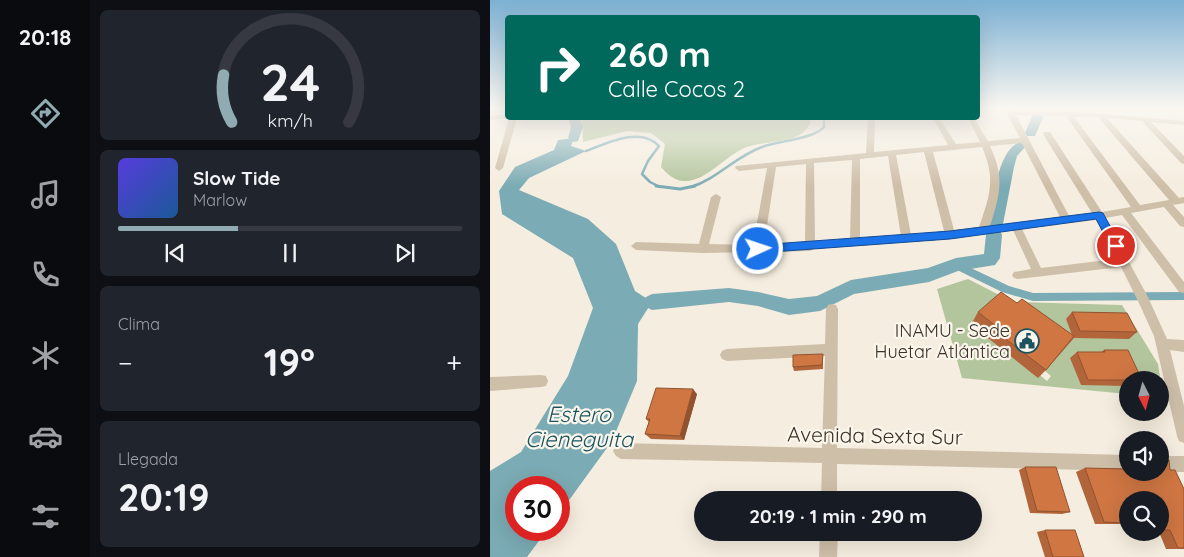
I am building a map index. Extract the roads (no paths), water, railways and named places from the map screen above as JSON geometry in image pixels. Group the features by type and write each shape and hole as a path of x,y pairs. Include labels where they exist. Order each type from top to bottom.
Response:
{"street":[{"path":"499,168 509,134"},
{"path":"870,155 871,134"},
{"path":"945,134 953,147"},
{"path":"980,134 986,144 997,176 995,195 983,231"},
{"path":"1022,134 1066,220"},
{"path":"1047,134 1099,216 1144,300 1162,344 1184,436"},
{"path":"1082,134 1137,208"},
{"path":"1117,134 1175,201 1184,224"},
{"path":"1158,134 1184,161"},
{"path":"739,168 1025,140"},
{"path":"928,150 950,235"},
{"path":"892,154 907,239"},
{"path":"855,243 856,156"},
{"path":"810,160 810,247"},
{"path":"758,249 772,164"},
{"path":"703,249 716,197"},
{"path":"636,246 758,249 907,239 1099,216 1175,201"},
{"path":"1124,210 1183,289"},
{"path":"1018,275 1124,262"},
{"path":"829,491 832,309"},
{"path":"1162,344 1184,346"},
{"path":"727,355 831,350"},
{"path":"490,384 541,381"},
{"name":"Avenida Sexta Sur","path":"621,451 1119,463"},
{"path":"1169,464 1184,464"},
{"path":"828,557 829,541"}],"lane":[{"path":"1016,226 1038,272"}],"water":[{"name":"Estero Cieneguita","path":"574,138 571,146 586,151 529,178 519,190 588,219 616,244 635,291 652,302 638,324 637,381 612,441 570,499 570,476 505,476 505,541 539,541 527,557 490,557 490,471 521,452 568,376 593,308 573,258 502,214 499,191 515,167 554,150 558,140"}],"waterway":[{"name":"Estero Cieneguita","path":"574,138 575,134"},
{"path":"692,187 709,179 753,151 812,134"},
{"path":"586,151 624,138 643,137 652,140 659,146 648,161 642,174 650,182 659,186"},
{"path":"995,224 1007,167 1011,155 1020,146"},
{"path":"659,186 680,189 692,187"},
{"path":"652,302 729,295 758,299 789,307 820,303 851,287 929,275 956,265 989,260 992,258 994,235"},
{"path":"956,265 1006,289 1033,297 1184,296"}],"place":[{"name":"INAMU - Sede Huetar Atlántica","path":"1027,341"}]}
